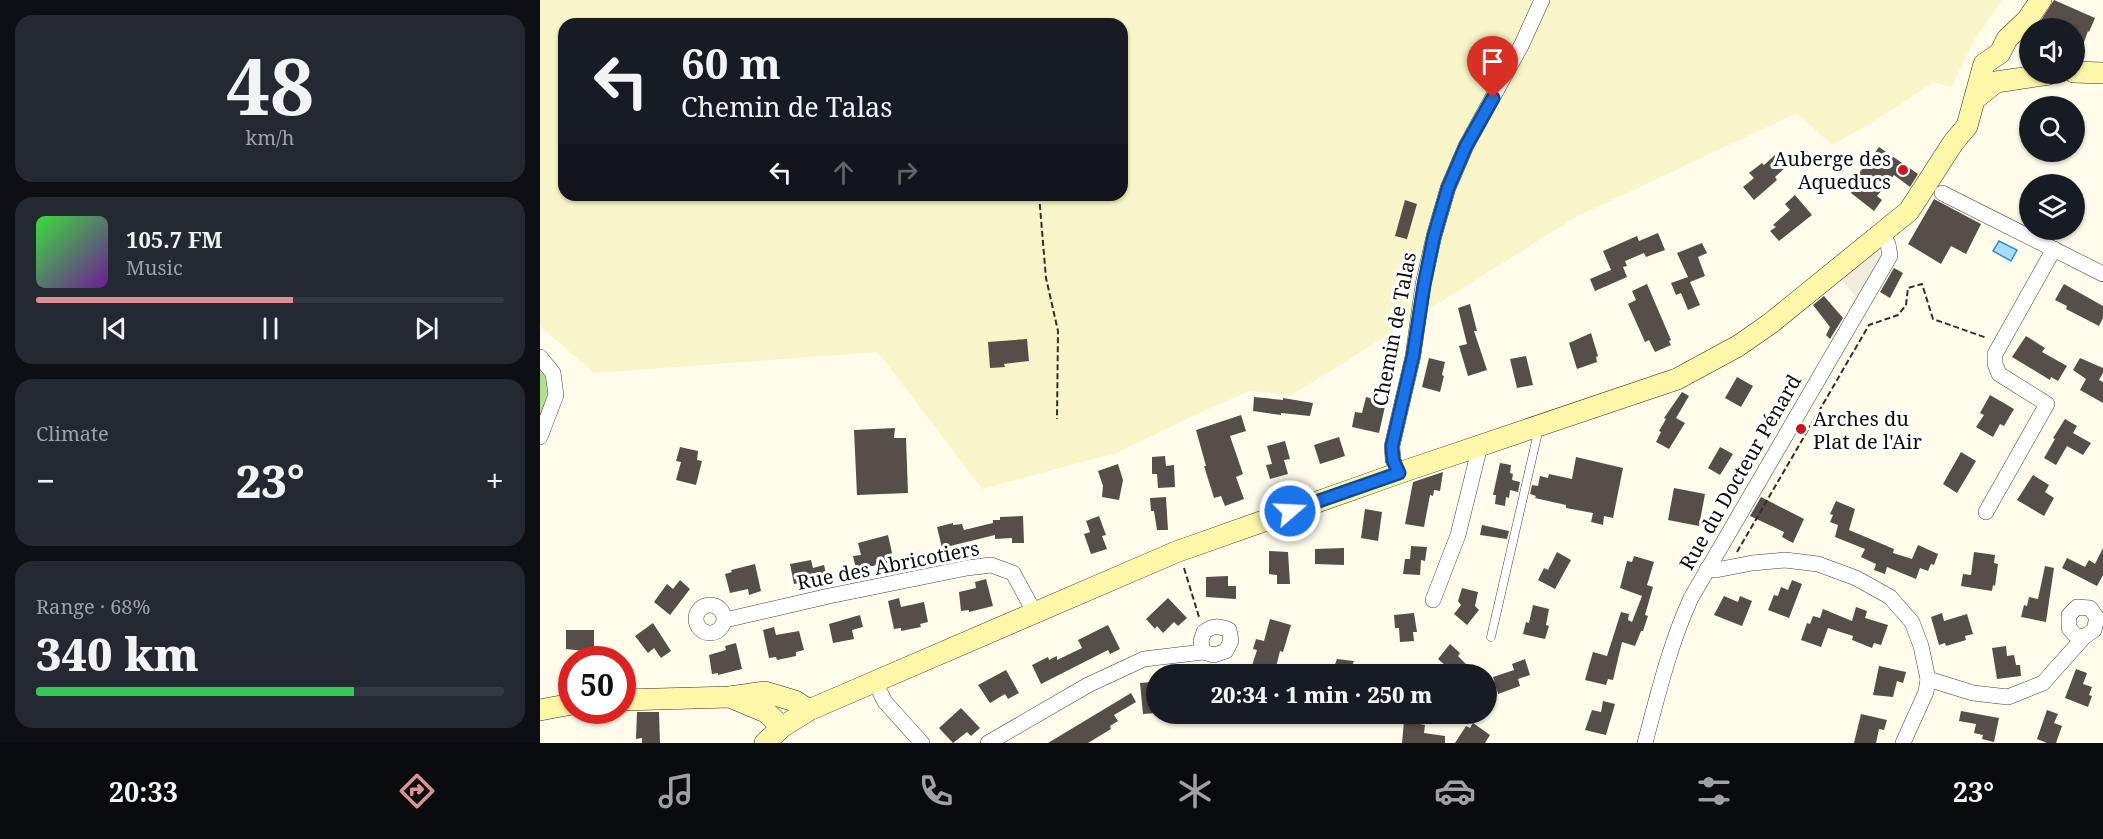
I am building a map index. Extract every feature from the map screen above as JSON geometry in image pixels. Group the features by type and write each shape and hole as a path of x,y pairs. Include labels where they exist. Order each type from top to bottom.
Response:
{"main road":[{"path":"1972,89 2007,59 2022,10 2030,0"},
{"path":"2007,59 2007,39 2027,20 2041,0"},
{"path":"1972,89 1984,63 2000,53 2007,59"},
{"path":"765,743 782,727 809,711 1176,552 1399,473 1677,379 1738,346 1772,323 1936,190 1953,143 1967,126 1972,89 1981,55 2007,59"},
{"path":"2085,72 2103,73"},
{"path":"636,700 730,697 765,692 795,701 809,711"},
{"path":"730,697 766,712 782,727"},
{"path":"540,710 558,707"}],"street":[{"name":"Chemin de Talas","path":"1399,473 1393,460 1392,446 1413,356 1430,255 1448,188 1466,146 1522,44 1542,0"},
{"path":"1936,190 2103,274"},
{"name":"Rue du Docteur Pénard","path":"1645,743 1660,685 1682,620 1707,569 1890,256 1888,244 1880,234"},
{"path":"1986,512 2047,404 2005,380 1999,374 1995,364 1995,354 2054,249"},
{"path":"540,357 554,373 556,395 540,437"},
{"path":"1433,600 1458,536 1480,446"},
{"path":"1707,569 1716,570 1785,560 1818,564 1856,579 1890,597 1912,622 1921,646 1928,680 1926,692 1903,743"},
{"name":"Rue des Abricotiers","path":"725,620 852,591 991,565 1013,573 1037,613"},
{"path":"988,743 1088,685 1144,659 1203,652 1214,655 1226,651 1231,641 1228,630 1219,626 1210,627 1204,632 1201,641 1203,652"},
{"path":"1928,680 1973,693 2008,697 2043,683 2084,637"},
{"path":"875,682 885,702 922,743"}],"lane":[{"path":"1491,637 1540,425"}],"path":[{"path":"1040,201 1046,278 1058,331 1057,419"},
{"path":"1728,568 1869,325 1898,315 1905,305 1908,288 1922,284 1932,319 2001,344"},
{"path":"1185,571 1204,632"}],"shaded area":[{"path":"540,0 2002,0 1975,39 1951,87 1934,82 1880,118 1832,145 1797,113 1576,217 1292,395 1250,391 1116,453 982,489 878,352 594,373 540,326"},
{"path":"1877,250 1882,256 1858,299 1839,277"}],"green space":[{"path":"540,358 553,373 540,437"}],"water":[{"path":"1999,241 2017,250 2011,261 1993,251"}],"building":[{"path":"2054,0 2095,18 2085,39 2085,18 2042,18"},
{"path":"1879,147 1918,174 1910,187 1894,175 1877,196 1882,200 1874,211 1851,193 1858,184 1853,180 1864,167 1860,164 1866,155 1871,158"},
{"path":"1775,155 1786,167 1775,177 1777,180 1754,200 1743,187 1754,178 1749,173 1762,163 1764,165"},
{"path":"1795,195 1812,215 1779,241 1770,231 1776,227 1773,225 1790,210 1785,204"},
{"path":"1934,199 1981,224 1966,254 1951,246 1941,264 1908,244"},
{"path":"1405,200 1417,204 1407,239 1395,236"},
{"path":"1658,233 1665,250 1646,257 1644,253 1625,261 1627,266 1623,267 1627,277 1595,291 1590,279 1611,270 1603,251 1637,236 1639,241"},
{"path":"1702,243 1707,253 1698,257 1705,276 1690,282 1700,305 1688,310 1681,293 1676,295 1671,283 1688,277 1677,253"},
{"path":"1894,268 1903,273 1890,298 1880,292"},
{"path":"1647,284 1671,340 1669,341 1671,345 1655,352 1649,340 1645,342 1628,304 1636,300 1632,291"},
{"path":"2064,284 2103,306 2103,318 2099,326 2066,309 2067,306 2055,300"},
{"path":"1824,296 1843,318 1830,339 1826,335 1830,327 1813,305"},
{"path":"1470,304 1477,331 1474,331 1487,370 1468,376 1459,346 1467,344 1458,308"},
{"path":"1591,333 1598,356 1596,357 1597,362 1577,369 1569,343"},
{"path":"2026,336 2045,348 2042,352 2067,366 2058,381 2051,377 2050,380 2012,357"},
{"path":"1027,339 1029,361 990,368 988,342"},
{"path":"1526,356 1533,385 1517,388 1510,359"},
{"path":"1429,358 1445,362 1440,392 1422,387"},
{"path":"2080,358 2103,368 2099,380 2103,382 2103,403 2080,390 2086,379 2073,370"},
{"path":"1737,377 1753,386 1741,407 1725,398"},
{"path":"1682,392 1689,396 1676,418 1685,423 1669,449 1656,442 1666,419 1664,418"},
{"path":"1990,395 2014,409 2004,426 2000,424 1993,437 1976,427 1984,415 1980,413"},
{"path":"1254,397 1283,400 1283,398 1313,403 1310,416 1281,413 1281,415 1253,411"},
{"path":"1366,397 1386,402 1379,433 1352,427 1355,412 1362,413"},
{"path":"1241,415 1246,431 1230,436 1243,474 1236,477 1244,499 1225,506 1221,496 1214,498 1196,430"},
{"path":"2065,419 2077,426 2073,433 2091,443 2083,455 2067,446 2056,465 2044,458"},
{"path":"895,428 894,438 906,438 908,493 857,495 854,430"},
{"path":"1339,437 1345,456 1320,464 1314,445"},
{"path":"1285,441 1290,459 1284,460 1288,474 1270,479 1266,465 1272,464 1267,446"},
{"path":"680,447 698,451 697,460 702,461 696,485 676,480 681,462 676,461"},
{"path":"1720,447 1733,454 1720,475 1708,468"},
{"path":"1961,452 1976,461 1957,493 1943,484"},
{"path":"1165,456 1166,466 1174,465 1175,487 1158,488 1157,474 1152,474 1152,457"},
{"path":"1576,457 1623,468 1613,518 1604,516 1603,525 1591,522 1593,513 1566,508 1566,505 1535,498 1536,496 1530,494 1532,485 1538,486 1540,476 1548,478 1549,474 1572,479"},
{"path":"1500,463 1511,465 1512,480 1520,482 1518,492 1510,490 1505,506 1495,504 1496,495 1493,495"},
{"path":"1118,464 1123,480 1119,500 1102,497 1103,486 1098,471"},
{"path":"1443,472 1440,491 1434,490 1433,496 1430,495 1424,527 1405,524 1413,482"},
{"path":"2033,475 2049,485 2045,492 2054,498 2044,516 2017,500"},
{"path":"1674,488 1705,494 1699,526 1668,520"},
{"path":"1166,497 1168,530 1157,530 1154,511 1151,511 1150,498"},
{"path":"1761,497 1804,519 1793,543 1782,537 1784,532 1750,516"},
{"path":"1836,501 1855,509 1849,530 1894,549 1893,553 1912,559 1918,545 1938,554 1934,565 1931,564 1928,571 1920,568 1916,579 1887,567 1885,574 1874,570 1876,564 1861,557 1865,549 1835,537 1838,525 1830,522 1833,515 1830,514"},
{"path":"1365,509 1382,512 1378,541 1361,538"},
{"path":"1023,516 1024,543 1012,543 1012,538 995,539 995,535 942,548 937,527 953,523 953,525 962,524 964,530 993,523 993,520 1000,520 1000,517"},
{"path":"1099,516 1106,535 1102,536 1107,549 1091,554 1084,534 1090,532 1086,521"},
{"path":"1482,525 1509,531 1507,539 1480,535"},
{"path":"888,535 894,562 856,569 853,556 861,555 858,543"},
{"path":"1411,546 1427,547 1425,561 1421,560 1420,575 1403,574 1405,559 1410,559"},
{"path":"1344,548 1344,565 1315,564 1315,549"},
{"path":"2103,548 2103,575 2097,586 2062,568 2067,558 2085,567 2089,560 2095,564"},
{"path":"1269,551 1288,552 1290,584 1277,584 1277,575 1269,574"},
{"path":"1557,552 1571,560 1555,589 1538,580 1544,568 1548,570"},
{"path":"1974,552 1995,555 1994,563 1998,564 1995,586 1993,585 1992,591 1961,586 1963,574 1971,575"},
{"path":"1634,556 1654,562 1647,585 1653,587 1643,631 1635,646 1622,642 1613,680 1608,679 1606,685 1585,680 1593,652 1607,656 1621,612 1629,614 1628,620 1632,622 1642,596 1620,588 1627,561 1632,562"},
{"path":"811,560 813,568 824,565 827,578 794,584 790,564"},
{"path":"755,564 761,591 749,595 748,589 730,593 725,574 732,572 731,570"},
{"path":"2045,566 2054,568 2046,622 2021,617 2029,597 2038,599"},
{"path":"1228,576 1228,586 1236,586 1236,599 1206,597 1206,577"},
{"path":"986,579 993,606 969,612 969,610 961,611 959,592 976,588 975,582"},
{"path":"680,580 690,589 670,615 654,602 667,584 673,589"},
{"path":"1792,580 1802,584 1789,618 1768,610 1774,595 1778,596 1781,587 1788,590"},
{"path":"1462,588 1478,592 1475,606 1479,610 1467,625 1454,614 1461,605 1458,601"},
{"path":"1724,596 1738,602 1740,596 1752,601 1742,626 1714,615"},
{"path":"899,598 901,607 924,602 928,622 920,624 921,627 901,631 901,628 894,629 888,601"},
{"path":"1168,598 1187,618 1178,626 1174,622 1163,633 1157,626 1155,629 1146,619"},
{"path":"1533,605 1549,609 1546,625 1549,626 1545,639 1523,634 1526,622 1529,623"},
{"path":"1856,607 1867,611 1865,618 1888,625 1881,645 1874,643 1872,648 1852,640 1853,636 1828,628 1821,647 1801,640 1807,623 1810,624 1813,616 1820,618 1823,609 1852,621"},
{"path":"1414,613 1417,632 1413,632 1414,641 1400,642 1399,628 1395,628 1394,615"},
{"path":"1942,613 1944,621 1967,614 1973,634 1965,636 1966,640 1946,646 1945,643 1939,645 1931,617"},
{"path":"860,615 863,627 852,630 854,639 833,643 829,624"},
{"path":"1270,619 1291,625 1277,664 1253,664 1257,650 1253,649 1256,639 1264,641"},
{"path":"653,623 671,651 661,658 654,648 648,653 635,636"},
{"path":"1108,625 1120,649 1110,654 1108,650 1041,684 1032,665 1048,657 1049,660 1057,656 1057,660 1082,648 1078,640"},
{"path":"774,627 776,635 799,631 804,650 796,652 796,656 777,660 776,657 769,658 763,630"},
{"path":"566,630 594,630 594,646 566,646"},
{"path":"736,643 742,669 718,675 718,673 712,674 709,655 726,650 725,646"},
{"path":"1450,644 1460,653 1458,656 1466,664 1444,664 1438,659"},
{"path":"2006,646 2007,656 2014,655 2016,665 2020,665 2021,676 1997,679 1992,648"},
{"path":"1337,659 1354,661 1353,664 1335,664"},
{"path":"1525,659 1530,675 1518,679 1520,686 1498,694 1497,676 1514,670 1512,664"},
{"path":"1879,666 1906,672 1903,683 1897,681 1893,697 1873,695"},
{"path":"2076,669 2087,673 2083,684 2092,687 2088,707 2065,698"},
{"path":"1006,670 1019,693 1008,699 1005,694 990,703 978,685"},
{"path":"1146,682 1146,714 1143,714 1140,683"},
{"path":"1131,693 1136,702 1114,715 1118,721 1110,726 1111,729 1088,743 1048,743"},
{"path":"1603,701 1615,704 1606,735 1585,730 1592,710 1601,712"},
{"path":"961,708 980,728 971,736 967,732 953,743 939,728"},
{"path":"2047,710 2058,714 2054,723 2062,726 2056,743 2047,743 2037,739"},
{"path":"1961,711 1999,718 1994,742 1982,739 1983,735 1974,733 1976,724 1959,721"},
{"path":"637,712 659,712 660,743 642,743 642,738 636,739"},
{"path":"1861,714 1887,720 1884,730 1879,729 1876,743 1854,743"},
{"path":"1404,724 1425,725 1424,733 1445,736 1445,743 1402,743"},
{"path":"1474,724 1490,735 1485,743 1455,743 1466,726 1470,728"}],"place":[{"name":"Auberge des Aqueducs","path":"1903,170"},
{"name":"Arches du Plat de l'Air","path":"1801,429"}],"route":[{"path":"1290,511 1399,473 1393,460 1392,446 1413,356 1434,236 1448,188 1466,146 1493,98"}]}
